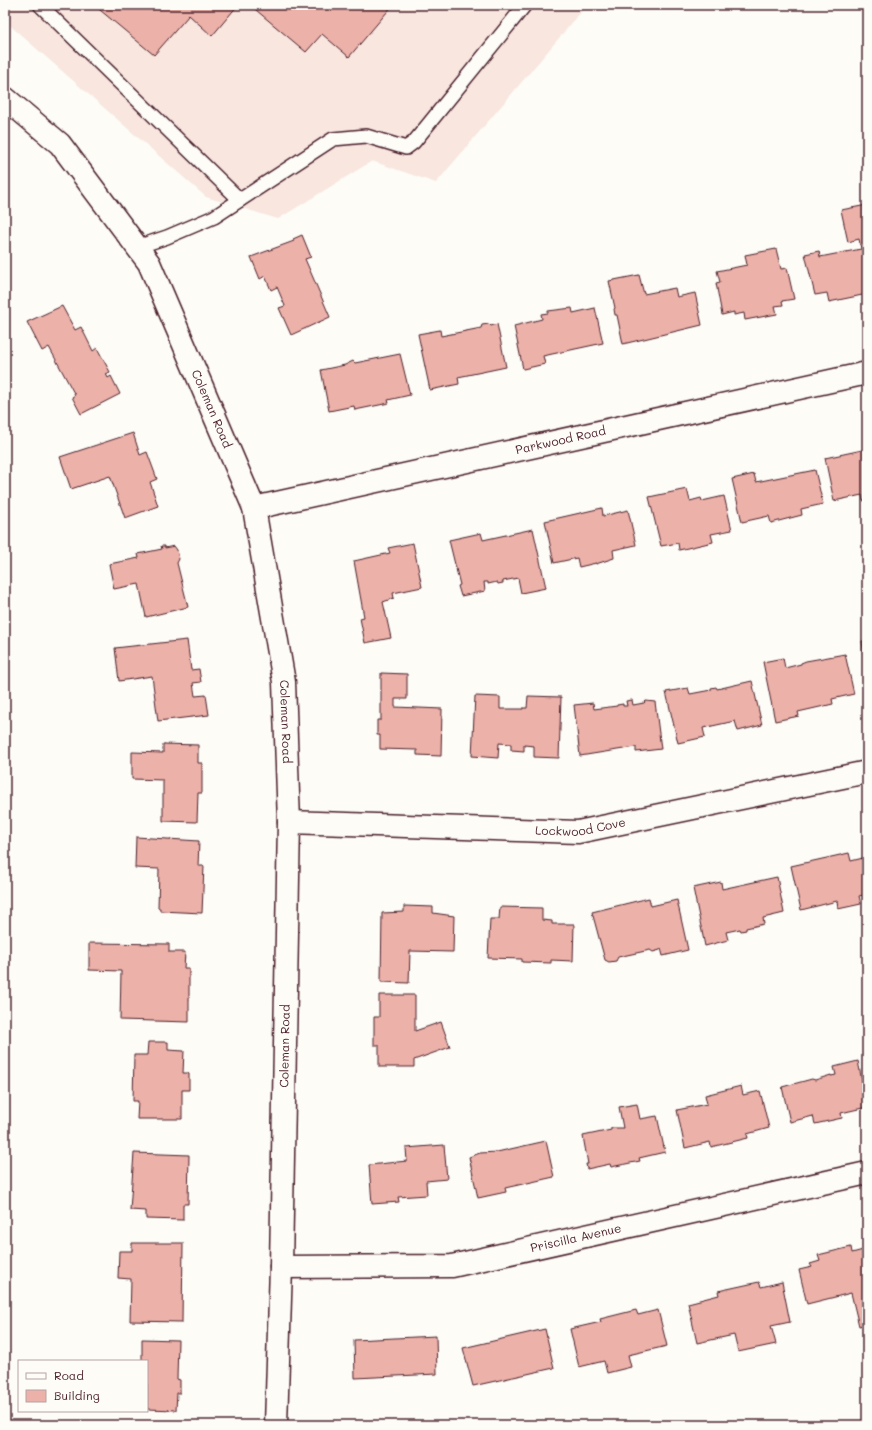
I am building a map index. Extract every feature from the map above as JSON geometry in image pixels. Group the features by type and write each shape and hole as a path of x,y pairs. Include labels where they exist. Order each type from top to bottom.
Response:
{"street":[{"name":"Coleman Road","path":"5,98 60,144 149,263 254,508 284,682 289,822 281,1268 276,1425"},
{"name":"Parkwood Road","path":"254,508 867,373"},
{"name":"Lockwood Cove","path":"289,822 578,832 867,772"},
{"name":"Priscilla Avenue","path":"281,1268 452,1266 867,1173"}],"lane":[{"path":"40,5 240,200"},
{"path":"137,247 167,237 214,217 333,139 366,136 406,148 414,142 525,5"}],"shaded area":[{"path":"5,5 587,5 436,183 372,161 278,219 206,197 5,21"}],"building":[{"path":"94,5 238,5 212,36 189,15 154,55"},
{"path":"250,5 393,5 349,57 322,34 306,52"},
{"path":"867,205 867,294 829,302 827,293 815,295 805,254 819,251 820,257 861,249 859,239 848,242 841,210"},
{"path":"302,235 311,257 305,259 330,317 291,335 279,308 285,306 277,287 271,290 265,276 260,279 251,257 294,241 293,239"},
{"path":"776,249 781,269 787,268 794,299 782,301 783,305 775,306 777,314 745,320 744,313 734,315 734,312 722,315 716,283 720,282 717,271 747,265 745,255"},
{"path":"639,275 644,294 675,288 677,297 695,293 702,325 623,344 617,315 615,315 615,308 609,281"},
{"path":"62,306 75,330 81,327 93,351 97,348 110,372 106,374 108,378 111,376 120,394 81,414 72,397 75,395 49,347 42,351 27,322"},
{"path":"572,308 573,313 595,308 603,343 543,356 545,364 523,369 514,326 542,319 541,314 548,313 548,311"},
{"path":"489,324 491,326 497,324 506,367 458,377 459,384 430,390 418,334 440,330 441,336 481,328 482,325"},
{"path":"400,354 410,395 388,400 389,403 355,410 354,406 329,411 321,370 345,365 353,361 355,363"},
{"path":"133,433 140,455 147,452 157,479 150,482 158,506 125,518 110,476 71,489 60,457"},
{"path":"867,449 867,500 863,501 862,495 834,501 825,458"},
{"path":"815,470 823,504 801,509 802,515 771,523 769,516 742,522 732,479 754,474 756,482"},
{"path":"687,489 690,501 701,498 702,501 724,496 732,530 711,534 713,542 679,550 678,543 661,546 649,497"},
{"path":"602,508 603,516 628,510 636,545 613,550 614,558 596,564 579,567 577,558 554,563 545,521"},
{"path":"533,529 546,588 521,593 518,578 503,581 503,583 498,584 497,582 488,584 488,582 484,582 485,591 461,596 458,586 460,585 449,540 481,533 483,540"},
{"path":"413,543 422,587 393,593 394,598 383,602 391,638 365,643 360,618 364,617 354,561 390,553 388,548"},
{"path":"161,546 165,546 165,548 174,546 177,550 179,559 177,563 188,607 146,617 139,584 114,589 109,564 139,558 138,554 162,549"},
{"path":"187,640 191,670 199,669 201,682 193,683 195,696 206,695 209,715 158,721 152,676 119,681 115,648"},
{"path":"862,641 867,641 866,676"},
{"path":"845,654 854,694 832,699 833,704 798,712 799,716 775,721 763,662 783,658 785,668 801,664 806,661"},
{"path":"381,673 407,674 407,699 395,699 395,707 442,709 441,756 417,755 417,750 380,749 380,735 377,735 377,720 381,720"},
{"path":"752,681 762,725 738,731 735,721 703,728 705,737 678,743 666,692 688,688 690,694 711,690 711,688 716,687 717,689"},
{"path":"475,696 500,697 500,709 527,708 528,696 561,697 559,758 534,757 534,746 524,745 524,751 511,750 511,744 499,743 498,758 472,756"},
{"path":"632,700 633,705 644,703 646,701 655,702 661,749 636,752 636,747 580,756 574,705 593,703 594,709 623,704 623,706 627,706 626,701"},
{"path":"163,744 198,745 198,763 202,763 202,793 198,793 197,822 163,821 163,780 132,779 132,752 163,753"},
{"path":"136,837 199,841 198,866 204,866 202,913 160,911 160,908 158,908 159,869 135,868"},
{"path":"849,853 851,861 867,857 867,894 859,896 861,904 838,909 837,901 801,910 791,866"},
{"path":"777,877 784,913 763,918 764,924 746,928 746,930 741,931 740,929 726,932 728,940 705,946 693,888 721,882 722,889"},
{"path":"649,898 651,906 677,900 688,950 663,956 661,948 660,950 653,952 650,950 618,957 616,961 609,962 605,960 592,912"},
{"path":"404,906 433,907 433,913 454,916 453,952 410,951 409,983 381,982 382,913 404,912"},
{"path":"500,907 542,908 542,920 552,921 552,924 574,924 573,961 551,960 551,963 522,962 522,959 488,958 490,919 499,919"},
{"path":"89,943 169,944 169,952 185,952 184,968 189,968 189,1022 120,1020 121,971 89,970"},
{"path":"379,995 415,995 415,1031 441,1022 450,1047 414,1060 414,1067 379,1067 379,1045 374,1045 374,1017 379,1017"},
{"path":"148,1042 168,1042 168,1050 184,1051 183,1073 189,1073 189,1090 182,1090 182,1119 137,1119 138,1101 133,1101 134,1055 147,1055"},
{"path":"858,1061 867,1107 841,1113 842,1118 815,1124 813,1116 790,1122 782,1087 812,1079 815,1080 836,1075 834,1067"},
{"path":"741,1086 743,1095 760,1091 769,1128 747,1134 748,1138 711,1147 710,1142 685,1148 677,1110 707,1104 705,1095"},
{"path":"637,1104 640,1119 657,1116 665,1152 639,1158 640,1161 611,1167 610,1164 587,1169 586,1164 588,1164 583,1136 611,1130 611,1128 623,1128 619,1107"},
{"path":"546,1141 554,1177 505,1188 506,1192 478,1198 469,1157 480,1153 497,1152"},
{"path":"444,1145 447,1179 426,1181 427,1195 398,1197 399,1202 372,1204 369,1165 407,1161 406,1148"},
{"path":"134,1153 189,1155 188,1204 183,1204 183,1220 146,1219 146,1211 130,1210"},
{"path":"132,1243 183,1243 182,1322 130,1321 131,1279 118,1278 119,1251 132,1251"},
{"path":"851,1247 852,1253 863,1250 863,1254 867,1253 867,1324 859,1326 851,1293 807,1304 799,1270 812,1267 810,1264 820,1261 818,1255"},
{"path":"759,1282 761,1287 782,1282 790,1322 771,1326 776,1344 738,1352 734,1335 697,1343 688,1303 719,1295 718,1291"},
{"path":"636,1310 638,1315 658,1310 667,1346 628,1355 631,1367 607,1373 604,1361 579,1367 570,1329 601,1322 600,1319"},
{"path":"545,1329 554,1368 473,1386 463,1348"},
{"path":"436,1336 437,1374 355,1378 354,1340"},
{"path":"142,1339 178,1340 177,1379 180,1380 180,1393 177,1393 176,1410 148,1409 148,1360 142,1360"}]}
